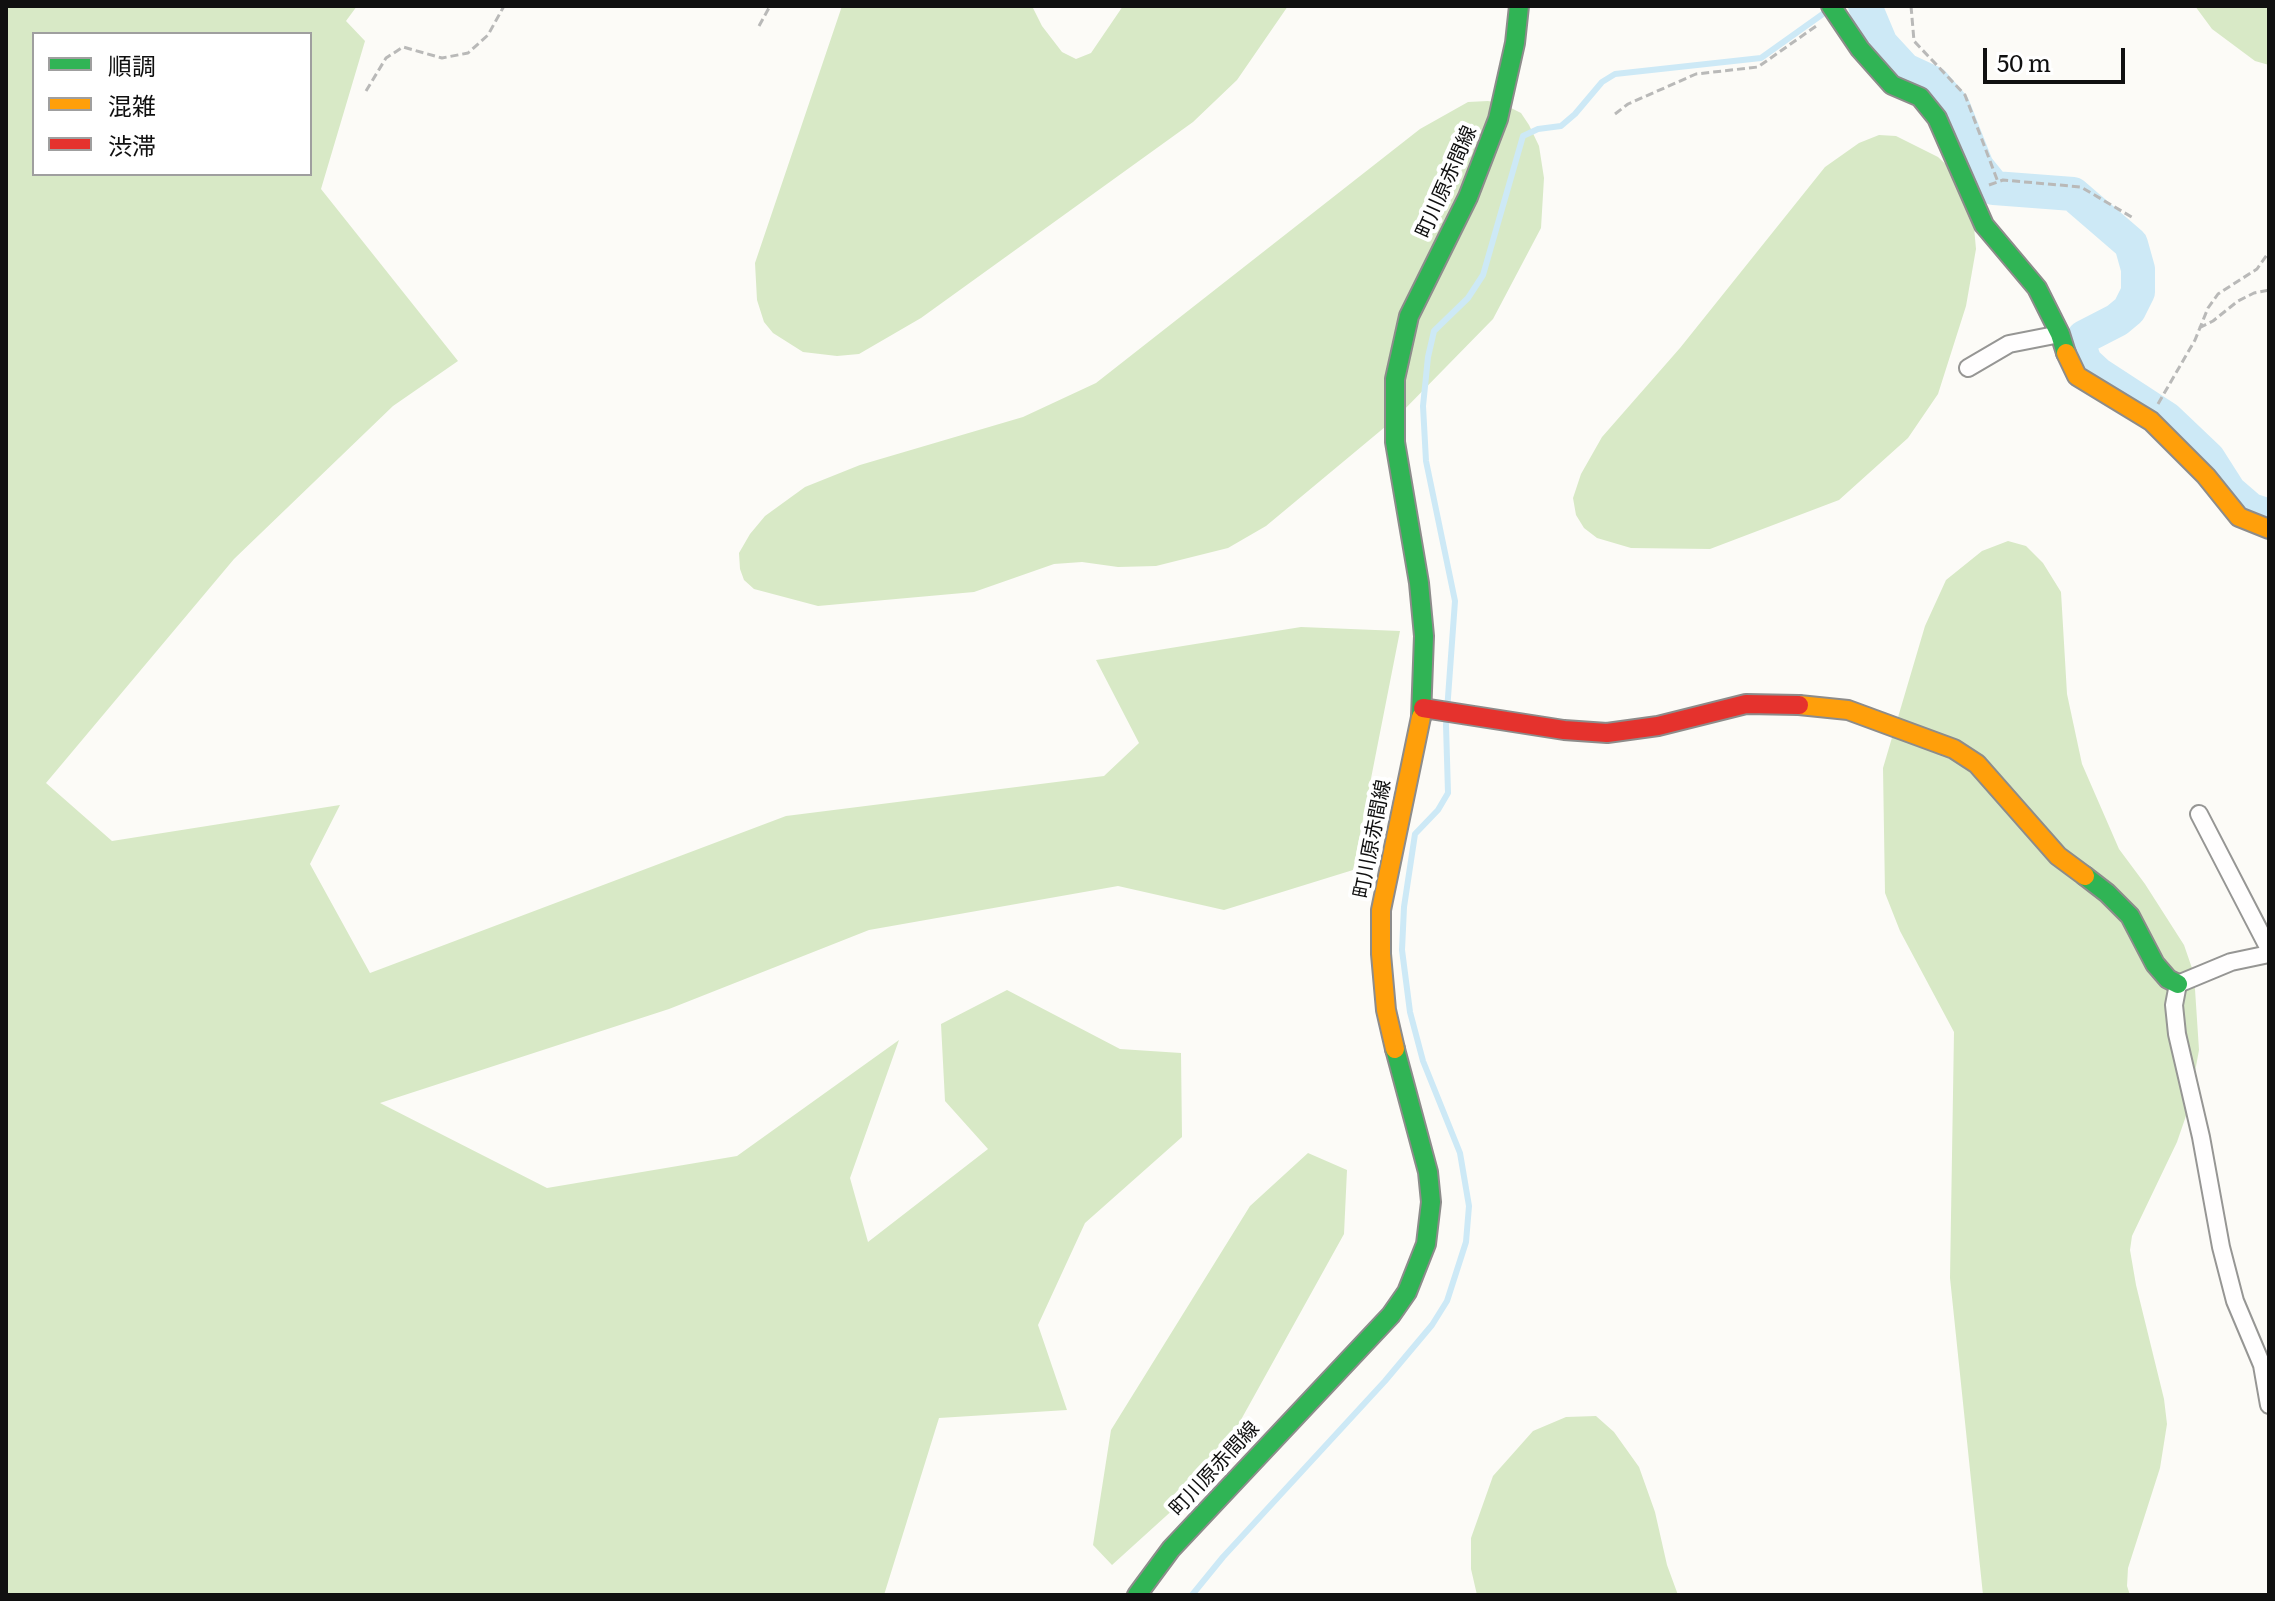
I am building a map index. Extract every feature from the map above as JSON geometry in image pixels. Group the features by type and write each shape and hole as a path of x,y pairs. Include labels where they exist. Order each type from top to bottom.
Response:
{"main road":[{"name":"町川原赤間線","path":"1137,1595 1171,1549 1207,1509 1391,1315 1407,1292 1426,1244 1431,1202 1428,1172 1386,1010 1381,954 1381,910 1423,708 1424,636 1419,583 1395,442 1395,379 1409,316 1468,197 1498,119 1515,43 1519,6"},
{"path":"1833,9 1860,49 1892,85 1920,97 1937,118 1984,225 2037,288 2077,376 2146,418 2206,476 2239,517 2269,529"},
{"path":"1423,708 1564,730 1607,733 1658,726 1746,704 1817,705 1848,710 1880,721 1954,749 1977,764 2058,856 2107,893 2130,916 2155,964 2168,979 2178,984"}],"street":[{"path":"1968,368 2009,344 2060,334"},
{"path":"2199,814 2269,952 2231,962 2178,984 2174,1005 2177,1034 2201,1137 2221,1247 2235,1301 2262,1365 2269,1405"}],"path":[{"path":"366,91 386,58 403,47 442,58 468,53 488,35 504,6"},
{"path":"759,26 770,6"},
{"path":"1911,6 1914,41 1965,95 1998,182"},
{"path":"1615,114 1628,104 1696,74 1758,67 1833,9"},
{"path":"1970,192 2003,180 2081,187 2135,219"},
{"path":"2146,418 2163,397 2218,294 2257,269 2269,252"},
{"path":"2199,328 2238,301 2269,290"}],"green space":[{"path":"6,6 357,6 346,21 365,41 321,189 458,361 393,406 234,559 46,783 112,841 340,805 310,864 370,973 786,816 1104,776 1139,743 1096,660 1301,627 1400,631 1353,870 1224,910 1118,886 869,930 669,1009 380,1103 547,1188 737,1156 899,1040 850,1178 868,1242 988,1149 945,1101 941,1024 1007,990 1120,1049 1181,1053 1182,1137 1085,1223 1038,1325 1067,1410 939,1418 884,1595 6,1595"},
{"path":"842,6 1032,6 1042,26 1062,52 1076,59 1091,53 1123,6 1288,6 1237,80 1193,122 921,318 859,354 837,356 803,352 773,333 764,322 757,300 755,263"},
{"path":"2195,6 2269,6 2269,65 2255,61 2212,29"},
{"path":"1488,101 1521,113 1539,146 1544,178 1541,228 1493,319 1397,417 1266,526 1228,548 1156,566 1118,567 1082,562 1054,564 974,592 818,606 754,589 744,580 739,553 750,534 765,516 805,487 860,465 1023,417 1096,383 1420,129 1468,102"},
{"path":"1879,135 1896,136 1938,157 1954,172 1972,205 1976,249 1966,306 1938,394 1908,438 1839,500 1710,549 1631,548 1597,538 1584,528 1576,515 1573,498 1581,474 1602,437 1680,348 1825,167 1859,143"},
{"path":"2008,541 2026,546 2043,563 2061,592 2067,694 2082,764 2119,849 2184,945 2194,974 2199,1050 2188,1110 2177,1142 2132,1236 2130,1250 2167,1424 2160,1468 2128,1568 2130,1595 1983,1595 1950,1278 1954,1032 1900,931 1885,893 1883,768 1925,626 1946,580 1982,551"},
{"path":"1308,1153 1347,1170 1344,1234 1217,1463 1187,1497 1112,1565 1093,1545 1111,1430 1250,1206"},
{"path":"1596,1416 1614,1432 1639,1467 1678,1595 1477,1595 1471,1569 1471,1538 1493,1476 1533,1431 1566,1417"}],"waterway":[{"path":"1865,6 1881,44 1905,70 1933,83 1953,106 1977,167 1994,188 2073,194 2131,244 2138,269 2138,292 2129,310 2117,320 2084,337 2080,348 2085,362 2098,374 2167,419 2208,458 2229,491 2251,510 2269,516"},
{"path":"1192,1595 1432,1325 1447,1301 1466,1242 1469,1206 1460,1153 1423,1061 1410,1012 1402,950 1404,907 1415,834 1438,810 1448,793 1446,725 1455,601 1426,461 1423,406 1434,331 1468,298 1483,275 1523,136 1538,129 1561,126 1602,82 1615,74 1761,58 1827,11"}],"traffic: fast":[{"path":"1421,717 1424,636 1419,583 1395,442 1395,379 1409,316 1468,197 1498,119 1515,43 1519,6"},
{"path":"1831,6 1860,49 1892,85 1920,97 1937,118 1984,225 2037,288 2066,353"},
{"path":"2085,876 2130,916 2155,964 2168,979 2178,984"},
{"path":"1137,1595 1171,1549 1391,1315 1407,1292 1426,1244 1431,1202 1428,1172 1395,1049"}],"traffic: slow":[{"path":"2066,353 2077,376 2151,421 2206,476 2239,517 2269,529"},
{"path":"1799,705 1848,710 1954,749 1977,764 2058,856 2085,876"},
{"path":"1395,1049 1386,1010 1381,910 1421,717"}],"traffic: jam":[{"path":"1423,708 1564,730 1607,733 1658,726 1746,704 1799,705"}]}
